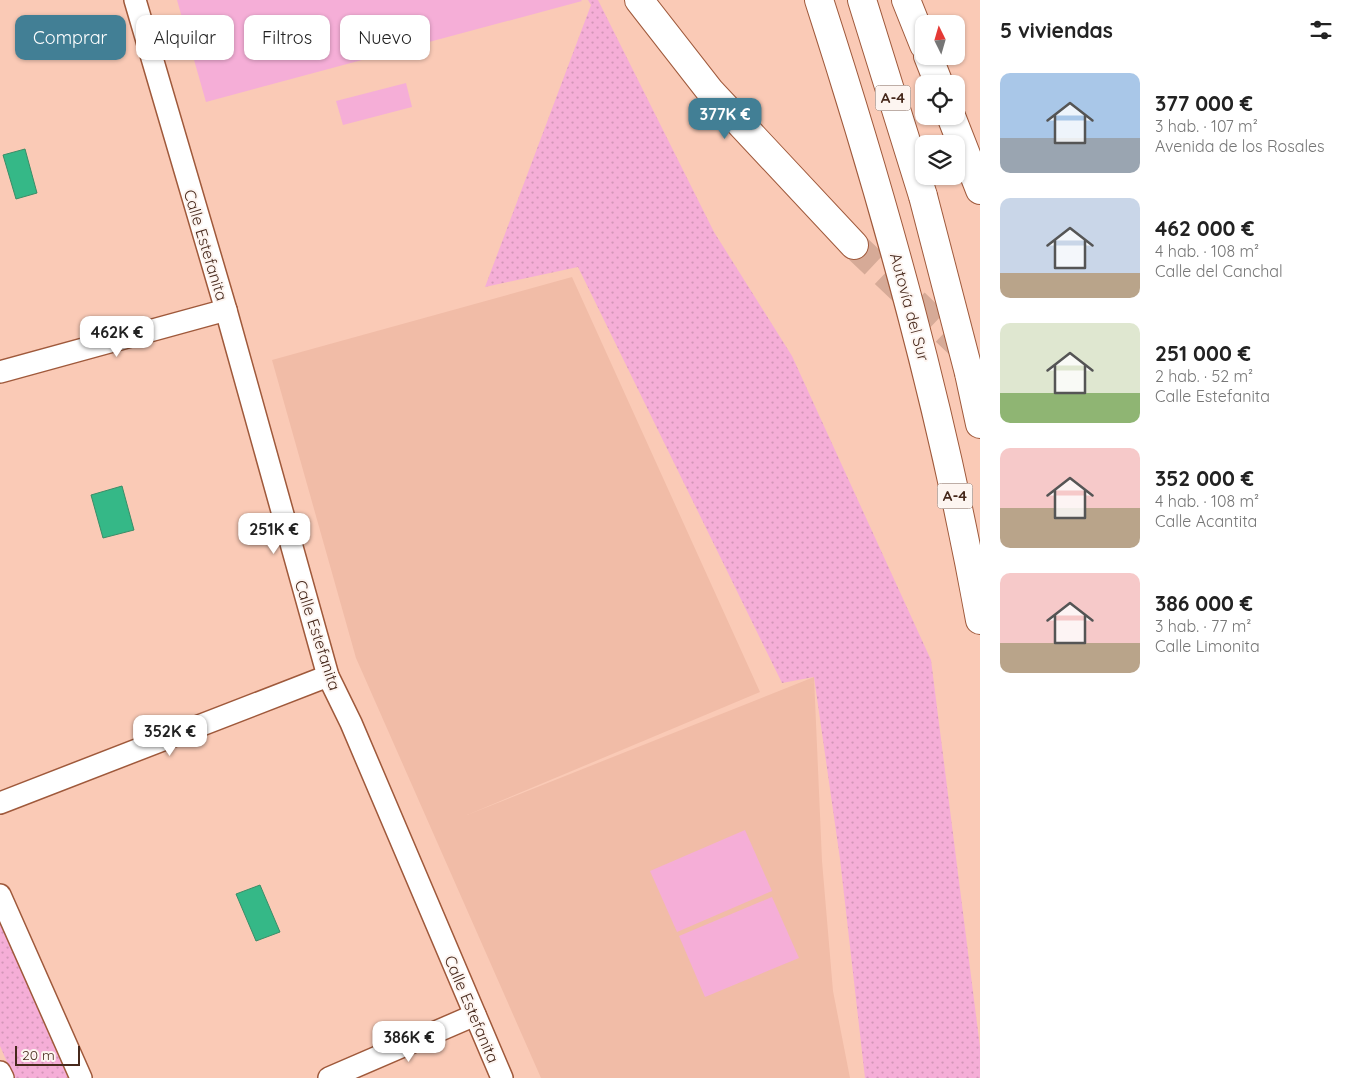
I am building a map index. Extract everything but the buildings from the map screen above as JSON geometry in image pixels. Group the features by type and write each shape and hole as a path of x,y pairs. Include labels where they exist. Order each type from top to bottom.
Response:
{"main road":[{"path":"638,0 710,91 854,245"},
{"name":"Autovía del Sur","path":"819,0 864,140 928,372 980,620"},
{"name":"A-4","path":"862,0 923,196 969,373 980,424"},
{"path":"906,0 915,22"},
{"path":"955,125 980,190"}],"street":[{"name":"Calle Estefanita","path":"135,0 226,310 328,676 352,723 502,1078"},
{"path":"0,372 226,310"},
{"path":"0,803 328,676"},
{"path":"0,894 81,1078"},
{"path":"329,1078 475,1015"},
{"path":"0,1072 3,1078"}],"shaded area":[{"path":"177,0 582,1 430,42 430,15 340,15 340,60 362,60 206,102 194,60 234,60 234,15 181,15"},
{"path":"588,0 598,0 714,232 792,356 931,660 980,1047 980,1078 865,1078 840,859 814,677 782,683 578,267 485,287 591,5"},
{"path":"406,83 412,107 343,125 336,101"},
{"path":"25,149 37,193 16,199 3,155"},
{"path":"572,277 760,692 467,815 814,677 822,861 833,991 850,1078 541,1078 356,658 272,360"},
{"path":"122,486 134,530 103,538 91,495"},
{"path":"745,830 772,891 677,932 650,871"},
{"path":"260,885 280,932 256,941 236,894"},
{"path":"772,897 799,958 705,997 679,936"},
{"path":"0,923 68,1078 14,1078 0,1046"}],"tunnel":[{"path":"854,245 969,354"}]}
